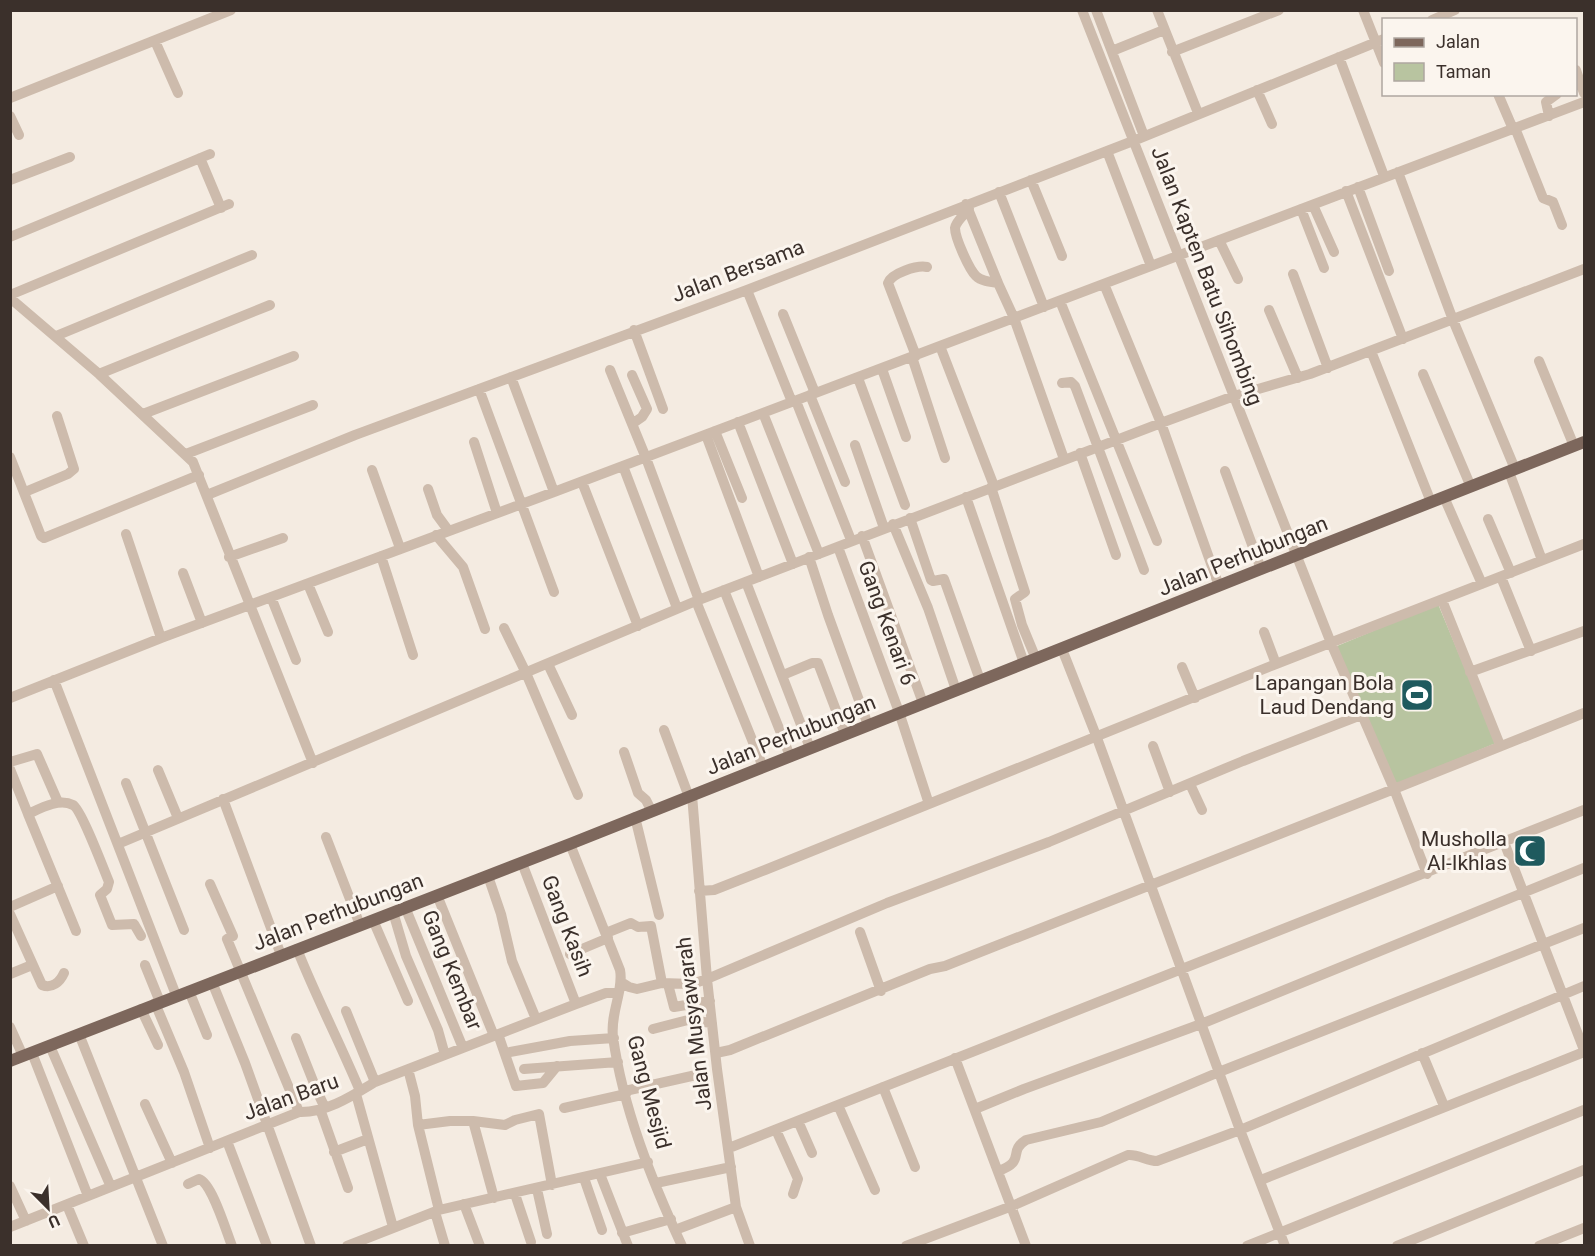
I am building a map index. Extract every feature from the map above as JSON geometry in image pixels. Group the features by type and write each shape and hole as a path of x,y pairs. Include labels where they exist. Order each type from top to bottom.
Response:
{"main road":[{"name":"Jalan Perhubungan","path":"10,1061 522,863 1579,444"}],"street":[{"path":"10,98 231,10"},
{"name":"Jalan Kapten Batu Sihombing","path":"1082,10 1331,643 1394,789 1427,874"},
{"path":"1096,10 1144,136"},
{"path":"1157,10 1198,113"},
{"path":"1172,52 1279,10"},
{"path":"1363,10 1379,40 1382,57"},
{"path":"1437,18 1457,10"},
{"path":"1112,51 1164,30"},
{"name":"Jalan Bersama","path":"207,495 355,435 967,206 1379,40"},
{"path":"155,41 178,93"},
{"path":"1339,57 1384,176"},
{"path":"1257,90 1272,124"},
{"path":"1499,96 1543,198 1553,201 1562,225"},
{"path":"1549,116 1546,102 1554,96"},
{"path":"10,698 161,638 646,458 1584,102"},
{"path":"10,116 19,135"},
{"path":"1107,151 1151,266"},
{"path":"10,237 205,156 225,206 10,297 99,374 195,465 229,556 313,763"},
{"path":"10,180 70,157"},
{"path":"1398,172 1512,471 1542,560"},
{"path":"1031,180 1062,256"},
{"path":"1358,187 1389,271"},
{"path":"1346,191 1403,339"},
{"path":"999,192 1044,307"},
{"path":"1312,205 1334,252"},
{"path":"967,206 1014,318 1064,459"},
{"path":"967,206 955,228 960,244 977,277 998,283"},
{"path":"1301,209 1324,268"},
{"path":"1219,240 1238,279"},
{"path":"56,336 252,255"},
{"path":"927,267 918,267 891,277 888,283 914,356 945,458"},
{"path":"118,844 697,600 1117,439 1234,396 1328,368 1584,269"},
{"path":"1293,274 1328,368"},
{"path":"1104,284 1161,423 1219,586"},
{"path":"747,290 856,538 923,703"},
{"path":"1060,301 1157,541"},
{"path":"99,374 270,305"},
{"path":"1269,310 1298,378"},
{"path":"783,314 845,482"},
{"path":"634,330 663,409"},
{"path":"940,346 992,486 1025,592 1015,599 1030,661"},
{"path":"1371,351 1431,502"},
{"path":"143,414 294,356"},
{"path":"1539,361 1579,444"},
{"path":"882,369 906,436"},
{"path":"610,370 646,458 697,600 763,767"},
{"path":"1423,374 1471,487"},
{"path":"632,375 647,409 642,417 632,424"},
{"path":"511,376 554,492"},
{"path":"858,378 905,505"},
{"path":"1062,383 1068,381 1073,383 1099,446 1144,570"},
{"path":"479,389 554,592"},
{"path":"186,454 313,405"},
{"path":"763,413 814,555 828,615 868,725"},
{"path":"25,492 68,474 74,469 57,416"},
{"path":"738,422 793,564"},
{"path":"710,433 742,498"},
{"path":"710,433 759,577"},
{"path":"474,442 497,513"},
{"path":"855,445 888,526 928,608 956,690"},
{"path":"1080,453 1116,555"},
{"path":"10,457 41,536 47,538 199,475"},
{"path":"623,466 648,538 677,608"},
{"path":"372,470 400,548"},
{"path":"1225,471 1262,569"},
{"path":"582,482 638,626"},
{"path":"428,489 442,532 463,567 485,629"},
{"path":"966,496 1030,661"},
{"path":"1444,497 1482,584"},
{"path":"910,518 931,580 944,579 980,680"},
{"path":"1488,519 1531,651"},
{"path":"126,534 161,638"},
{"path":"229,556 283,538"},
{"path":"699,891 714,890 1097,738 1276,664 1584,544"},
{"name":"Gang Kenari 6","path":"838,547 899,712 929,804"},
{"path":"381,556 413,655"},
{"path":"183,573 202,623"},
{"path":"746,582 810,748"},
{"path":"308,584 328,632"},
{"path":"724,590 790,756"},
{"path":"271,597 296,660"},
{"path":"1442,600 1500,745"},
{"path":"504,628 526,673 578,795"},
{"path":"1470,672 1584,631"},
{"path":"1264,632 1276,664"},
{"path":"1062,649 1097,738 1200,1024 1285,1245"},
{"path":"556,660 572,715"},
{"path":"783,675 812,663 818,663 845,734"},
{"path":"1182,667 1195,698"},
{"path":"54,680 176,995"},
{"path":"716,1053 730,1050 1150,886 1584,713"},
{"path":"621,981 637,989 665,984 686,985 707,979 887,903 1123,812 1361,715"},
{"name":"Jalan Musyawarah","path":"663,730 690,796 707,979 736,1207 750,1245"},
{"path":"1152,746 1170,792"},
{"path":"624,752 638,792 646,800 651,810"},
{"path":"10,762 37,754 58,802"},
{"path":"10,769 76,931"},
{"path":"158,770 178,818"},
{"path":"126,783 184,930"},
{"path":"1190,784 1202,810"},
{"path":"224,799 281,955"},
{"path":"28,814 58,802 72,804 76,807 109,882 107,889 100,895 111,923 116,926 134,924 141,936"},
{"path":"729,1148 1584,810"},
{"path":"635,817 659,915"},
{"path":"326,837 360,925"},
{"path":"1261,1180 1584,1051 1504,842"},
{"name":"Gang Mesjid","path":"570,844 620,970 621,981 613,1014 618,1062 625,1092 648,1162 682,1245"},
{"name":"Gang Kasih","path":"522,863 576,1004"},
{"path":"975,1109 1200,1024 1584,868"},
{"path":"488,876 501,914 512,961 536,1019"},
{"path":"210,884 233,936 227,939 299,1112"},
{"path":"10,907 58,886"},
{"path":"437,894 505,1053 516,1086 543,1083 557,1066"},
{"path":"399,909 406,956 438,1030 445,1055"},
{"name":"Gang Kembar","path":"399,909 463,1048"},
{"path":"10,914 40,982 44,986 56,984 64,973"},
{"path":"373,920 408,1001"},
{"path":"570,954 630,923 638,927 651,926 665,984 674,1007 710,1001"},
{"path":"998,1171 1014,1163 1018,1147 1026,1140 1101,1122 1219,1072 1584,928"},
{"path":"860,932 881,991"},
{"path":"297,949 314,992 334,1031 358,1093 368,1140 393,1227"},
{"path":"145,964 210,1148"},
{"path":"10,974 32,965"},
{"path":"212,982 268,1125 311,1245"},
{"path":"906,1245 1012,1206 1128,1155 1157,1161 1240,1130 1584,986"},
{"path":"189,991 207,1035"},
{"name":"Jalan Baru","path":"10,1227 299,1112 322,1109 358,1093 375,1082 536,1019 606,993 618,993"},
{"path":"141,1009 158,1045"},
{"path":"346,1011 375,1082"},
{"path":"652,1029 688,1020 712,1023"},
{"path":"10,1027 27,1054 88,1196"},
{"path":"79,1034 163,1245"},
{"path":"296,1038 348,1188"},
{"path":"505,1053 570,1041 614,1038"},
{"path":"50,1046 111,1187"},
{"path":"1422,1053 1444,1106"},
{"path":"955,1058 1026,1245"},
{"path":"524,1069 618,1062"},
{"path":"408,1069 445,1245"},
{"path":"564,1108 705,1073"},
{"path":"884,1087 915,1167"},
{"path":"145,1104 172,1163"},
{"path":"838,1105 875,1190"},
{"path":"1247,1245 1584,1110"},
{"path":"418,1125 450,1121 506,1125 515,1120 539,1114 552,1185"},
{"path":"473,1121 494,1198"},
{"path":"798,1121 812,1153"},
{"path":"776,1130 797,1177 793,1194"},
{"path":"334,1152 368,1140"},
{"path":"227,1141 267,1245"},
{"path":"346,1245 437,1211 648,1162"},
{"path":"656,1183 731,1167"},
{"path":"1397,1245 1584,1170"},
{"path":"600,1174 628,1245"},
{"path":"584,1178 602,1230"},
{"path":"188,1184 199,1179 204,1181 232,1245"},
{"path":"10,1186 26,1221"},
{"path":"537,1188 547,1234"},
{"path":"515,1194 531,1242"},
{"path":"464,1204 480,1245"},
{"path":"67,1205 84,1245"},
{"path":"622,1233 673,1225 736,1207"},
{"path":"1539,1245 1584,1228"}],"green space":[{"name":"Lapangan Bola Laud Dendang","path":"1438,604 1496,743 1395,785 1337,646"}],"place":[{"name":"Lapangan Bola Laud Dendang","path":"1417,695"},
{"name":"Musholla Al-Ikhlas","path":"1530,851"}]}
